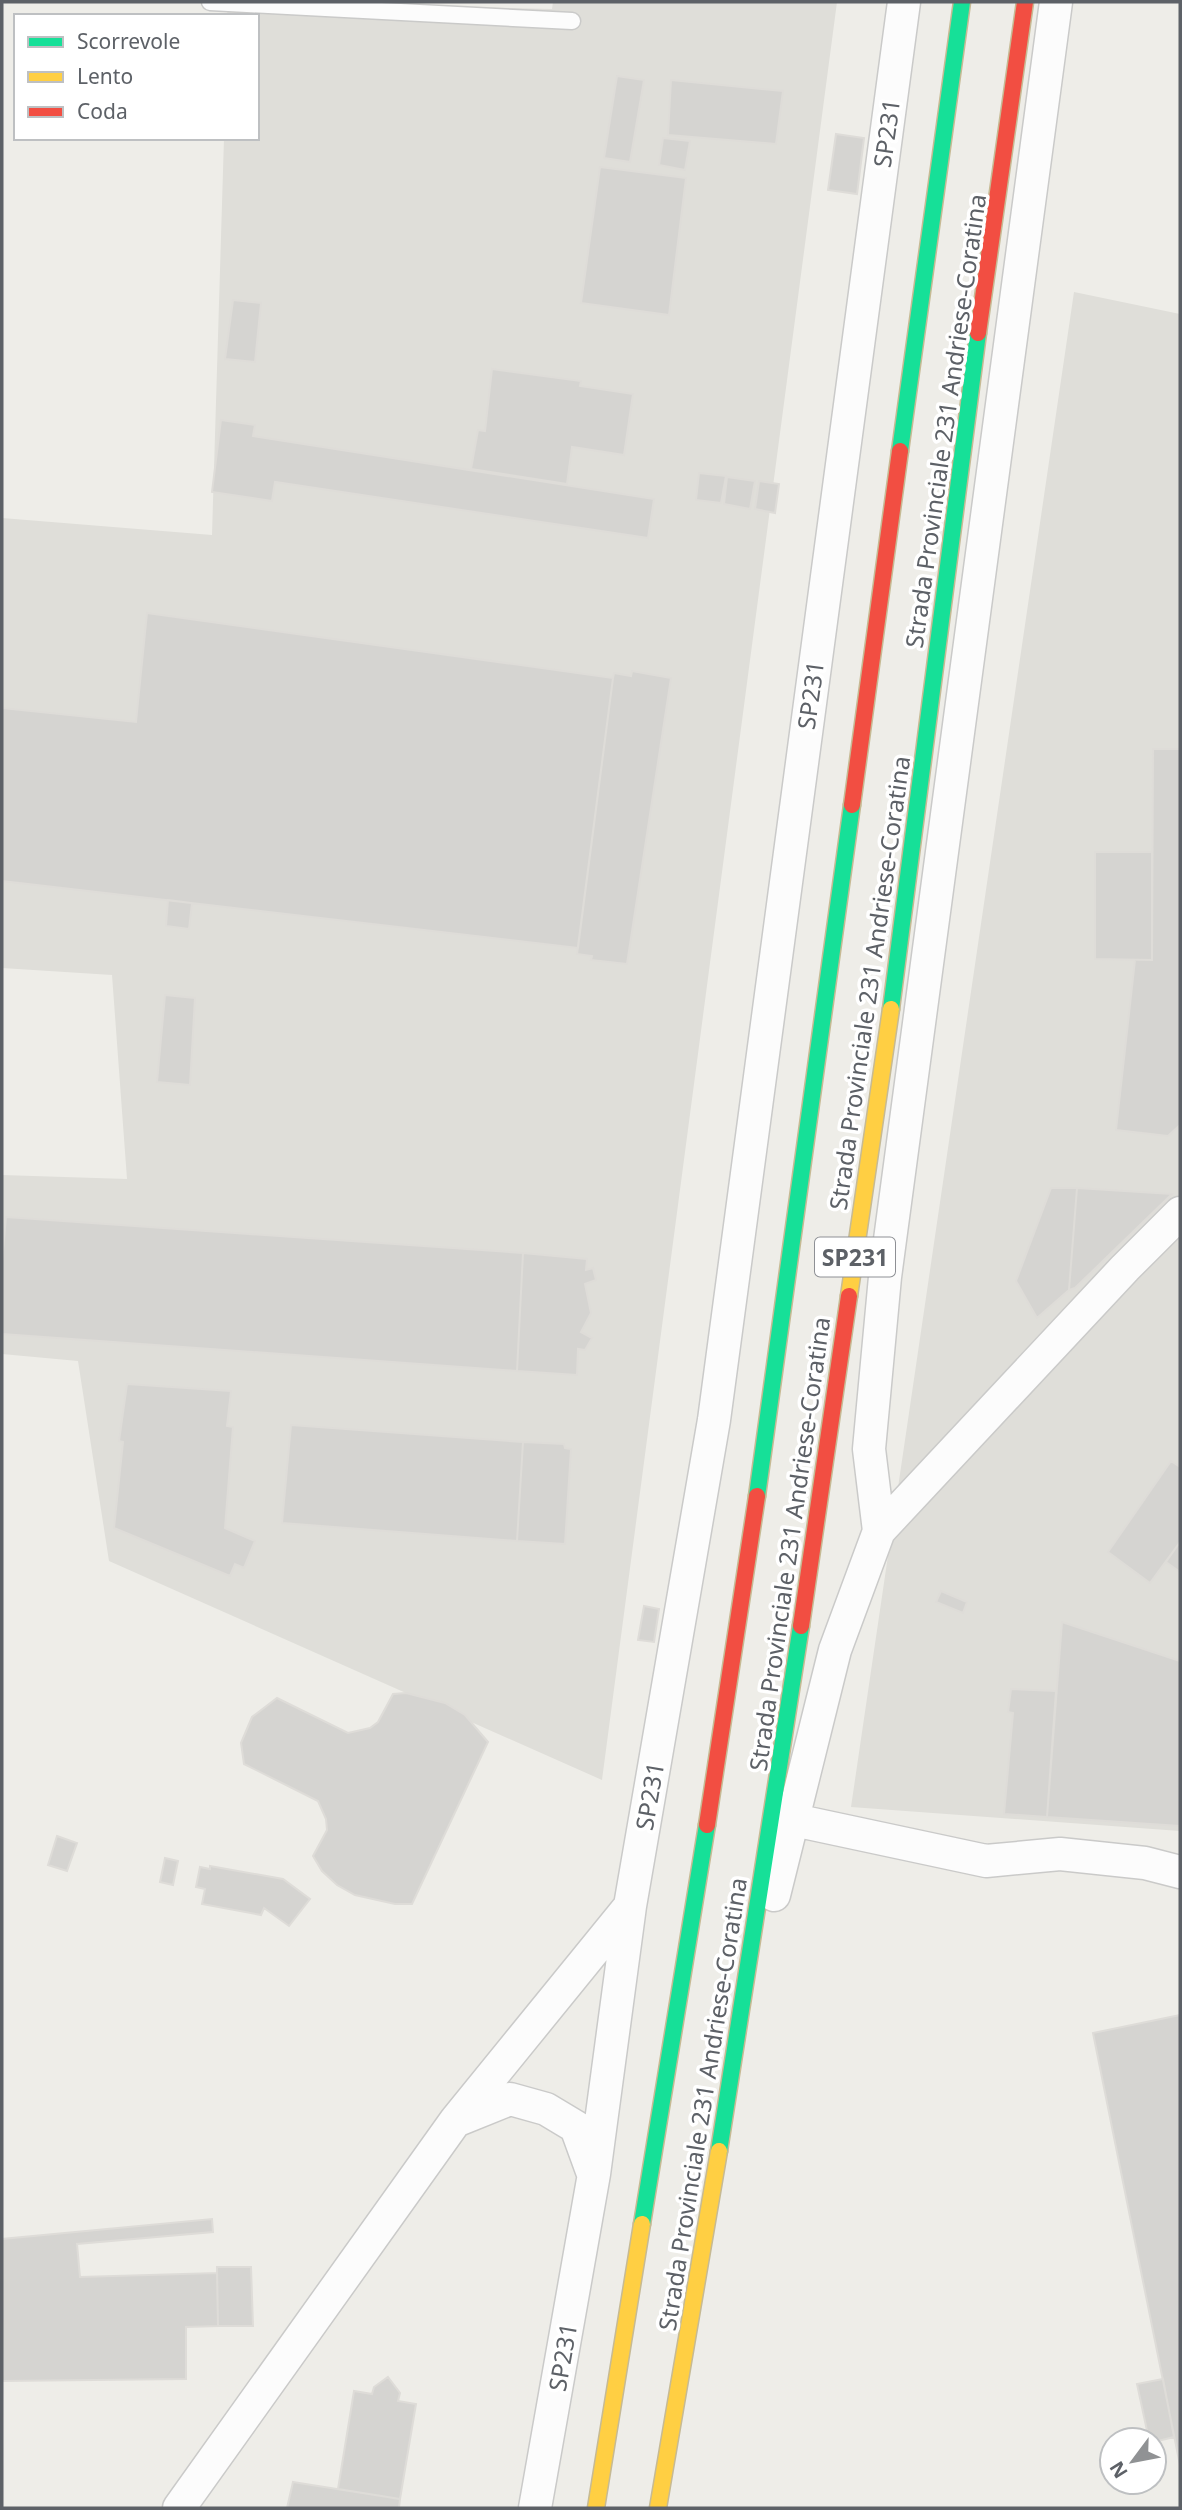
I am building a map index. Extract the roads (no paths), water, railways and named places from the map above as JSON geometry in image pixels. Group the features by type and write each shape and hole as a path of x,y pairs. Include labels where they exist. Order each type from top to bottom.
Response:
{"highway":[{"name":"Strada Provinciale 231 Andriese-Coratina","path":"596,2508 735,1654 962,2"},
{"name":"Strada Provinciale 231 Andriese-Coratina","path":"658,2508 729,2087 800,1631 885,1052 964,436 1026,2"}],"street":[{"name":"SP231","path":"535,2508 594,2174 631,1906 713,1420 904,2"},
{"path":"879,1531 869,1449 885,1276 1056,2"},
{"path":"729,2087 750,1982 794,1820 835,1650 879,1531 1125,1268 1180,1213"},
{"path":"794,1820 986,1861 1060,1854 1145,1863 1180,1872"},
{"path":"178,2508 456,2120 631,1906"},
{"path":"456,2120 510,2099 546,2109 576,2127 594,2174"}],"lane":[{"path":"210,2 572,21"}]}
